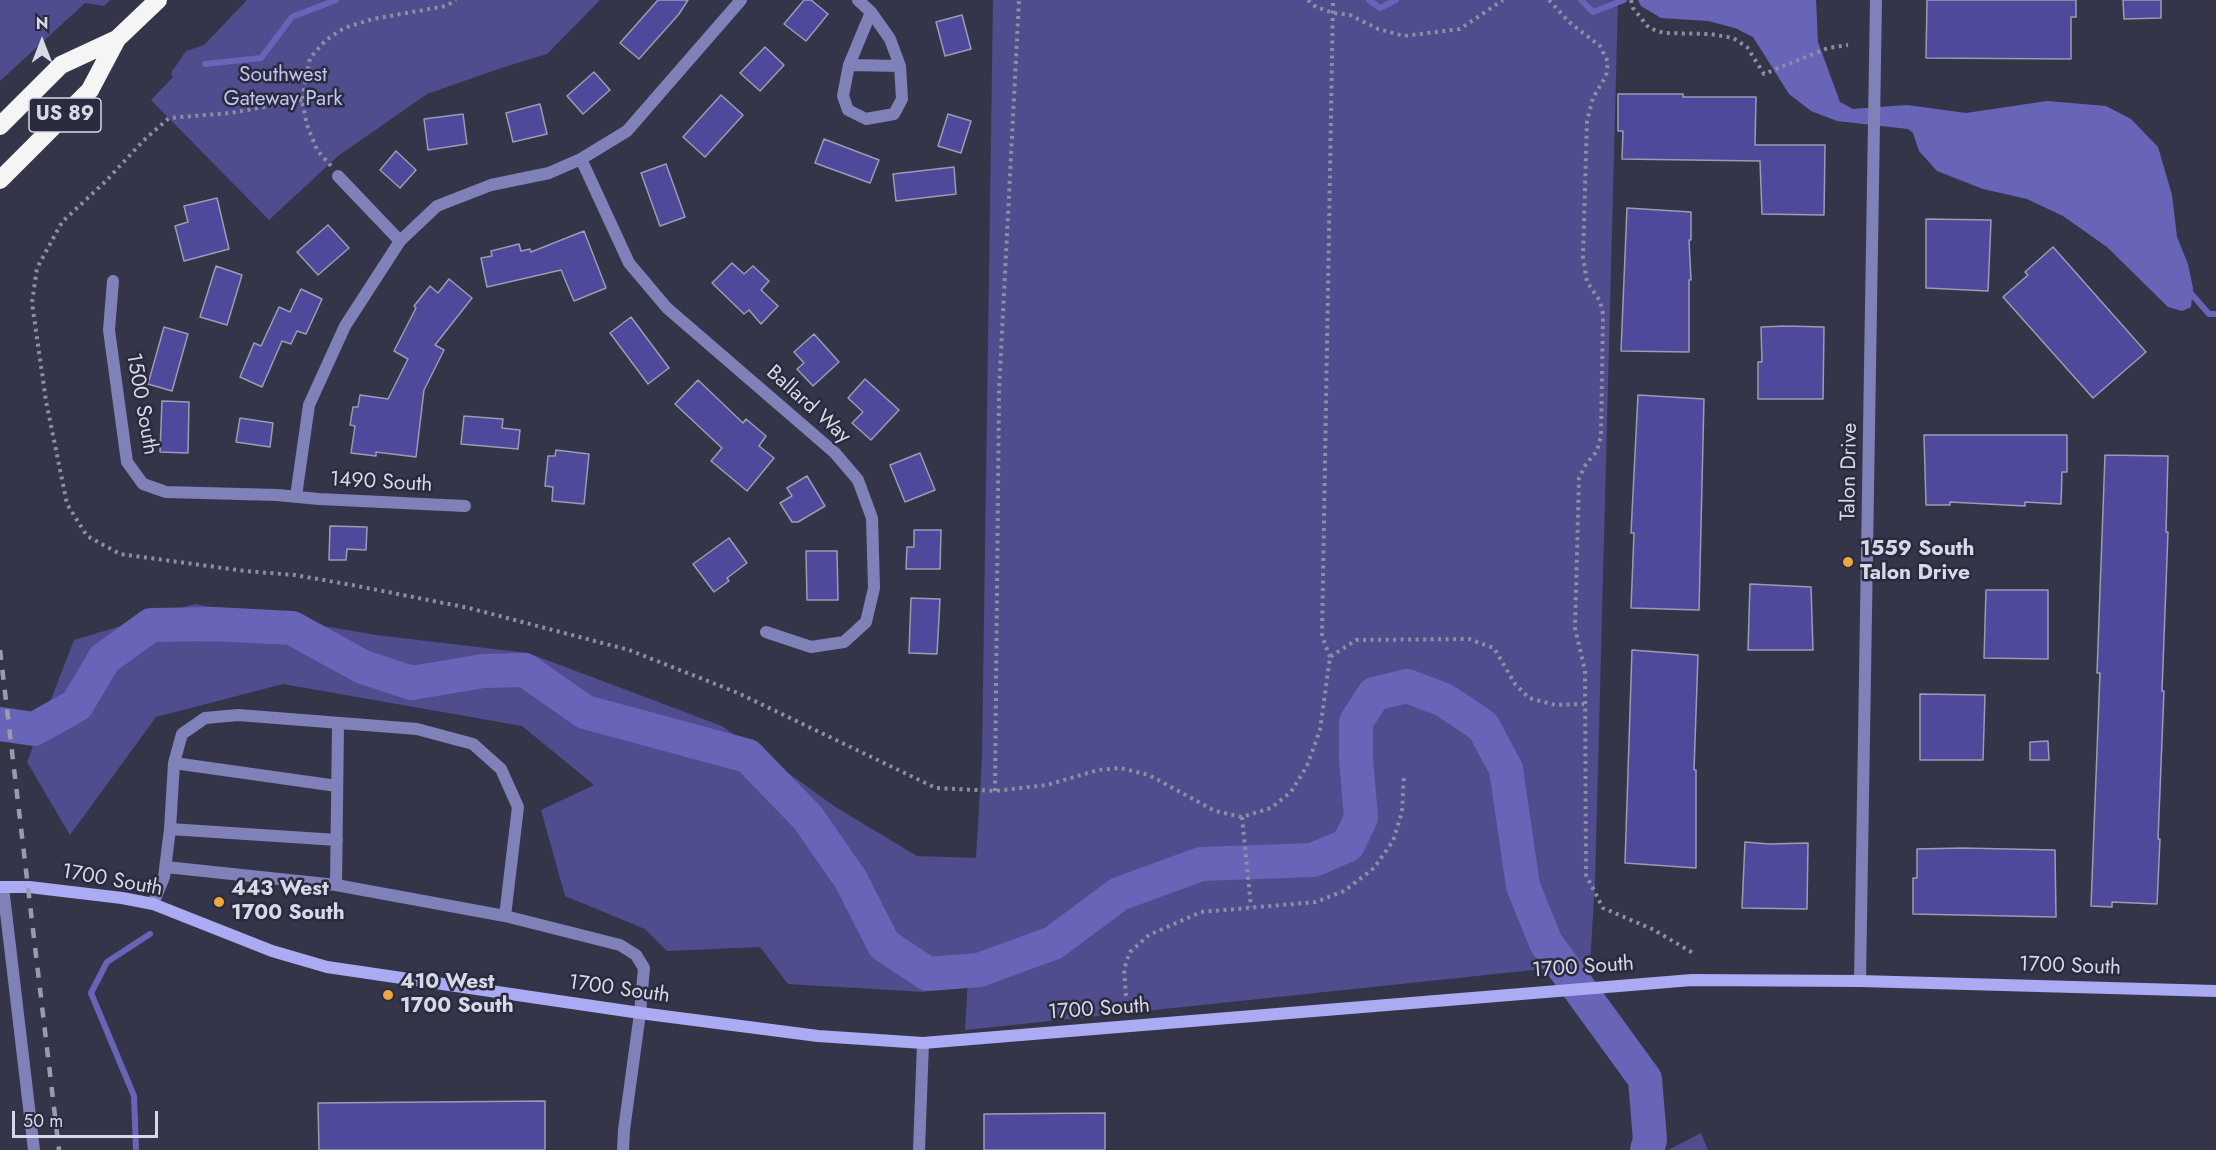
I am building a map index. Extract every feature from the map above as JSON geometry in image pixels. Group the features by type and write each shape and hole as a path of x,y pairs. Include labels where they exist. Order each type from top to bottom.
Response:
{"highway":[{"name":"US 89","path":"0,180 90,90 117,39 158,0"},
{"name":"US 89","path":"0,126 61,65 117,39"}],"street":[{"path":"296,496 309,405 345,326 400,241 437,206 491,185 549,173 581,159 627,131 741,0"},
{"path":"858,0 871,12 890,39 900,66 902,99 894,114 866,119 848,110 843,96 849,65 871,12"},
{"name":"Talon Drive","path":"1860,981 1876,0"},
{"path":"849,65 900,66"},
{"name":"Ballard Way","path":"581,159 629,263 667,308 835,453 858,480 872,518 874,588 866,622 844,642 811,647 766,632"},
{"path":"338,176 400,241"},
{"name":"1500 South","path":"113,281 109,330 127,462 143,484 166,492 296,496"},
{"name":"1490 South","path":"296,496 465,506"},
{"path":"153,904 166,867 174,763 182,734 205,718 238,715 417,729 473,744 501,769 518,807 505,916"},
{"path":"336,885 339,724"},
{"path":"174,763 337,786"},
{"path":"170,829 337,840"},
{"path":"166,867 336,885 505,916 620,945 636,956 644,968 623,1150"},
{"path":"1,887 34,1150"},
{"name":"1700 South","path":"1,887 64,891 153,904 272,951 327,967 640,1013 818,1036 923,1043 1692,980 1860,981 2216,991"},
{"path":"919,1150 923,1043"}],"path":[{"path":"338,176 317,150 307,125 302,100 310,58 326,40 344,28 373,18 446,6 456,0"},
{"path":"1019,0 999,391 995,790 1047,785 1098,770 1120,768 1149,775 1215,811 1242,817 1271,808 1291,792 1307,766 1320,730 1330,657 1322,636 1333,0"},
{"path":"1308,0 1316,7 1333,13 1350,15 1378,30 1404,36 1460,30 1503,0"},
{"path":"1549,0 1569,22 1600,46 1608,62 1606,76 1593,98 1587,120 1583,257 1587,282 1600,301 1604,315 1600,436 1597,451 1586,464 1579,478 1575,628 1585,671 1586,875 1603,908 1652,929 1695,954"},
{"path":"1631,0 1633,8 1649,28 1664,33 1710,34 1733,38 1747,47 1764,74 1828,48 1848,45"},
{"path":"1330,657 1356,640 1469,639 1494,648 1515,684 1529,698 1555,705 1584,704"},
{"path":"1125,996 1124,969 1130,952 1149,935 1201,912 1316,902 1344,891 1374,868 1393,841 1402,812 1404,774"},
{"path":"1242,817 1251,907"}],"green space":[{"path":"0,0 110,0 104,6 85,3 0,81"},
{"name":"Southwest Gateway Park","path":"247,0 600,0 547,54 427,94 338,156 269,220 151,100 173,77 171,73 186,51 204,45"},
{"path":"993,0 1618,0 1595,883 1590,964 965,1030 969,963 925,992 788,984 760,947 667,951 645,929 565,896 541,810 594,785 522,726 283,684 156,717 70,835 27,762 74,640 195,604 376,635 528,653 722,726 837,808 917,856 976,858 982,758"},
{"path":"1701,1133 1708,1150 1668,1150"}],"shaded area":[{"path":"1638,0 1816,0 1818,42 1840,102 1853,109 1907,105 1966,113 2047,101 2106,106 2131,119 2158,147 2172,195 2177,237 2188,264 2193,288 2191,307 2182,311 2168,307 2107,247 2063,216 2027,199 1983,189 1937,171 1919,151 1913,133 1908,129 1837,121 1811,111 1789,94 1753,37 1735,28 1708,21 1661,18 1641,6"}],"building":[{"path":"658,0 688,0 679,14 639,59 620,43"},
{"path":"804,0 811,0 828,14 806,41 784,24"},
{"path":"1927,0 2076,0 2076,17 2071,17 2071,59 1926,58"},
{"path":"2123,0 2161,0 2161,18 2124,19"},
{"path":"962,15 971,49 945,56 936,22"},
{"path":"765,47 784,65 760,91 740,73"},
{"path":"594,72 610,90 583,114 567,96"},
{"path":"1618,94 1756,97 1755,145 1825,145 1824,215 1762,214 1760,161 1622,159 1623,131 1618,131"},
{"path":"721,95 743,115 705,157 683,137"},
{"path":"540,104 547,134 513,142 506,113"},
{"path":"463,114 467,144 428,150 424,119"},
{"path":"948,114 971,121 961,153 938,146"},
{"path":"824,139 879,160 870,183 815,163"},
{"path":"396,151 416,170 400,188 380,170"},
{"path":"666,164 685,217 660,226 641,173"},
{"path":"954,167 956,194 896,201 893,174"},
{"path":"217,198 229,249 184,261 175,226 188,222 184,206"},
{"path":"1627,208 1691,212 1689,352 1621,351"},
{"path":"1926,219 1991,220 1988,291 1926,288"},
{"path":"328,225 349,248 318,275 297,252"},
{"path":"584,231 606,288 574,301 561,270 487,287 481,258 492,256 491,251 519,244 521,251 530,249 531,252"},
{"path":"2053,247 2146,352 2093,398 2003,297 2028,275 2025,272"},
{"path":"732,263 744,274 753,266 769,281 761,290 778,306 761,324 749,310 744,314 712,283"},
{"path":"216,266 242,275 227,325 200,317"},
{"path":"449,279 472,298 435,345 444,350 424,390 416,457 376,452 376,456 351,453 355,426 350,425 353,407 358,407 360,395 388,399 408,359 394,351 416,308 414,306 430,286 438,293"},
{"path":"301,289 322,299 306,334 297,331 291,344 282,341 262,387 240,377 254,343 261,346 279,307 290,312"},
{"path":"631,317 669,368 648,384 610,333"},
{"path":"164,327 188,334 172,391 148,384"},
{"path":"1761,327 1824,327 1823,399 1758,399 1758,362 1762,362"},
{"path":"814,334 839,362 813,386 797,369 804,363 794,352"},
{"path":"865,379 899,410 871,440 852,423 863,412 848,398"},
{"path":"698,380 743,423 746,419 766,436 759,446 774,458 747,491 711,461 722,448 675,404"},
{"path":"1638,395 1704,399 1699,610 1631,608 1634,533 1631,533"},
{"path":"162,401 189,402 188,453 160,452"},
{"path":"464,416 503,419 502,428 520,430 518,449 461,444"},
{"path":"240,418 273,423 270,447 236,442"},
{"path":"1924,435 2067,435 2067,472 2062,472 2061,504 2025,502 2025,506 1950,502 1950,505 1926,505"},
{"path":"556,450 589,454 584,504 552,501 553,487 545,486 548,456 555,456"},
{"path":"920,453 935,490 905,502 890,465"},
{"path":"2105,455 2168,456 2166,532 2168,532 2157,904 2112,902 2112,907 2091,906"},
{"path":"807,476 825,506 798,522 792,522 780,503 792,496 787,488"},
{"path":"330,526 367,527 366,550 347,549 346,560 329,560"},
{"path":"914,530 941,530 940,569 906,569 907,547 914,547"},
{"path":"729,538 747,563 727,578 729,581 714,592 693,564"},
{"path":"806,551 837,551 838,600 807,600"},
{"path":"1750,584 1811,587 1813,650 1748,650"},
{"path":"1986,590 2048,590 2048,659 1984,658"},
{"path":"911,598 940,599 937,654 909,653"},
{"path":"1632,650 1698,655 1694,770 1696,770 1696,868 1625,863"},
{"path":"1920,694 1985,695 1983,760 1920,760"},
{"path":"2048,741 2049,760 2030,760 2030,742"},
{"path":"1745,842 1808,843 1807,909 1742,908"},
{"path":"1917,849 2055,850 2056,917 1913,914 1913,878 1917,878"},
{"path":"545,1101 545,1150 319,1150 318,1103"},
{"path":"1105,1113 1105,1150 984,1150 984,1114"}],"waterway":[{"path":"205,64 261,58 292,17 336,0"},
{"path":"1369,0 1380,8 1396,0"},
{"path":"1581,0 1593,12 1624,0"},
{"path":"2188,290 2209,314 2216,314"},
{"path":"0,724 34,729 77,705 104,659 151,625 214,624 292,628 363,667 412,683 483,671 525,670 585,712 748,756 808,818 851,880 884,945 928,974 979,970 1053,943 1119,894 1201,864 1313,860 1348,845 1361,818 1356,758 1356,722 1374,694 1407,686 1444,700 1483,726 1506,769 1523,886 1546,943 1645,1079 1650,1140 1647,1150"},
{"path":"136,1150 134,1096 91,993 107,962 150,934"}],"railway":[{"path":"0,650 59,1150"}],"place":[{"name":"1559 South Talon Drive","path":"1848,562"},
{"name":"443 West 1700 South","path":"219,902"},
{"name":"410 West 1700 South","path":"388,995"}]}
